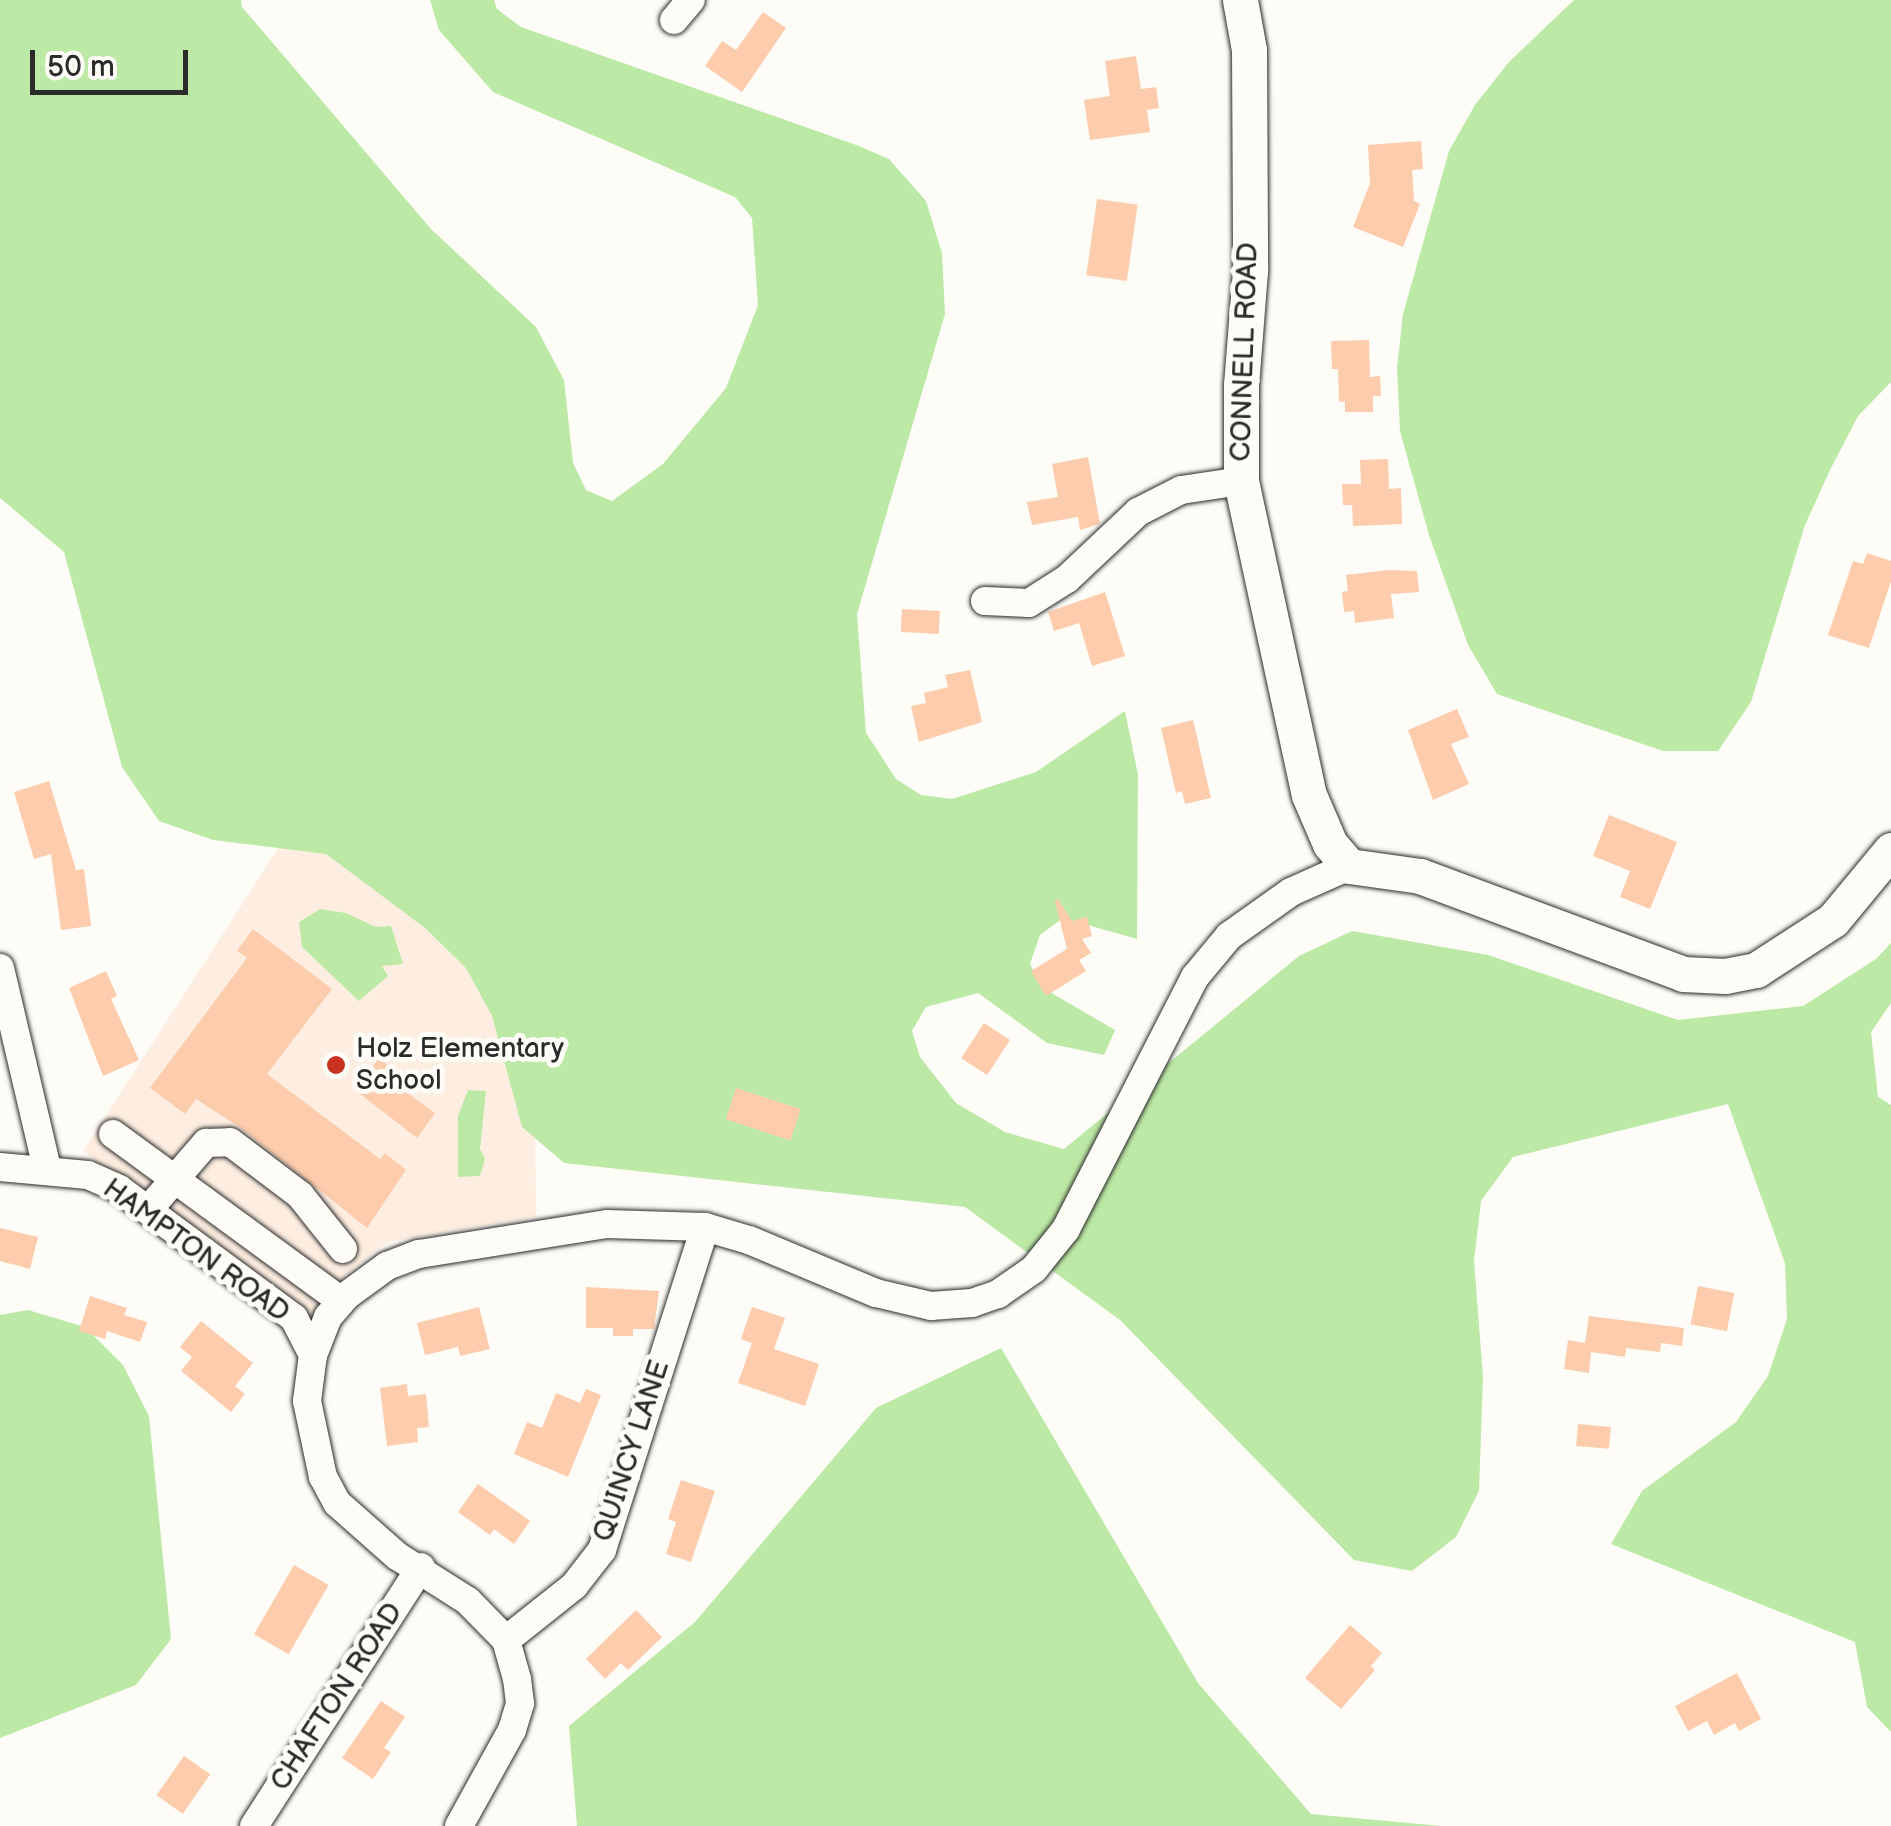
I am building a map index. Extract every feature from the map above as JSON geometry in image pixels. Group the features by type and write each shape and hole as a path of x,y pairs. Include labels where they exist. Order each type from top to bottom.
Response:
{"main road":[{"name":"CONNELL ROAD","path":"1240,0 1248,50 1250,271 1241,386 1241,480 1309,796 1330,844 1349,866"},
{"path":"1349,866 1420,876 1683,974 1725,976 1756,970 1833,920 1891,850"}],"street":[{"path":"985,601 1029,603 1067,579 1138,512 1181,490 1241,480"},
{"path":"459,1826 512,1730 520,1703 506,1640 468,1601 421,1567 397,1556 338,1503 323,1477 307,1401 313,1355 328,1317 341,1301 387,1266 419,1254 606,1224 705,1227 749,1240 876,1294 931,1306 972,1303 998,1294 1034,1268 1066,1230 1194,977 1229,936 1291,892 1349,866"},
{"path":"0,968 48,1169"},
{"path":"113,1134 341,1301"},
{"path":"148,1210 206,1143 230,1142 300,1195 343,1249"},
{"name":"HAMPTON ROAD","path":"0,1167 88,1175 148,1210 294,1318 313,1355"},
{"name":"QUINCY LANE","path":"506,1640 574,1586 602,1550 705,1227"},
{"name":"CHAFTON ROAD","path":"254,1826 421,1567"}],"shaded area":[{"name":"Holz Elementary School","path":"293,825 534,979 536,1217 387,1242 345,1275 309,1320 83,1151"}],"green space":[{"path":"0,0 241,0 242,7 431,229 536,327 564,380 573,463 586,490 612,501 663,464 726,388 758,305 752,218 735,197 493,92 439,30 430,0 494,0 497,9 521,27 889,159 926,201 942,253 945,314 857,614 866,733 896,779 921,795 952,799 1036,772 1125,711 1138,775 1137,939 1063,918 1040,935 1030,964 1043,988 1115,1030 1104,1055 1047,1043 978,993 926,1007 912,1031 920,1057 956,1103 1005,1132 1064,1149 1299,956 1352,931 1488,955 1678,1020 1803,1006 1876,959 1891,943 1891,1003 1871,1032 1878,1097 1891,1105 1891,1732 1867,1707 1855,1642 1611,1544 1642,1491 1736,1422 1768,1376 1787,1319 1785,1263 1728,1104 1513,1157 1481,1201 1474,1260 1483,1377 1479,1491 1456,1537 1412,1571 1354,1560 1120,1320 965,1207 564,1163 522,1127 492,1016 466,968 425,928 326,854 213,840 159,821 122,767 64,552 0,498"},
{"path":"1574,0 1891,0 1891,382 1858,416 1830,470 1805,525 1751,702 1718,751 1663,751 1497,694 1468,645 1429,535 1400,431 1397,368 1403,314 1449,151 1475,105 1509,62"},
{"path":"320,909 346,913 376,927 391,926 403,964 382,966 388,976 359,1001 302,947 299,922"},
{"path":"468,1090 486,1091 480,1149 485,1159 480,1176 458,1177 458,1116"},
{"path":"28,1310 85,1327 123,1365 149,1416 171,1639 136,1685 0,1738 0,1315"},
{"path":"1001,1348 1198,1683 1311,1814 1441,1826 577,1826 569,1726 695,1622 876,1408"}],"building":[{"path":"763,12 786,28 742,92 705,66 722,41 736,50"},
{"path":"1136,56 1141,89 1156,87 1159,108 1147,110 1150,132 1090,140 1084,100 1110,96 1105,61"},
{"path":"1421,141 1423,169 1412,170 1414,201 1420,204 1403,247 1353,227 1370,183 1368,145"},
{"path":"1097,199 1138,205 1127,281 1086,275"},
{"path":"1369,340 1370,377 1380,376 1381,396 1373,396 1373,412 1345,412 1345,401 1339,402 1338,369 1332,369 1331,341"},
{"path":"1088,457 1100,524 1080,530 1078,517 1032,525 1027,502 1058,497 1052,464"},
{"path":"1388,459 1389,489 1401,488 1402,524 1353,526 1352,505 1343,505 1342,484 1361,484 1360,460"},
{"path":"1867,553 1891,561 1891,581 1869,648 1828,635 1853,561 1863,564"},
{"path":"1417,571 1419,592 1391,594 1394,618 1355,623 1354,611 1344,612 1342,592 1348,591 1346,575"},
{"path":"1105,592 1125,656 1092,666 1079,623 1054,631 1048,612"},
{"path":"902,609 940,611 939,634 901,632"},
{"path":"970,670 982,722 919,742 911,706 926,703 924,693 948,687 945,675"},
{"path":"1457,709 1469,737 1451,744 1469,784 1433,800 1408,730"},
{"path":"1193,720 1211,798 1185,804 1182,791 1176,793 1161,728"},
{"path":"49,781 76,870 84,869 91,926 61,930 51,854 34,859 14,792"},
{"path":"1609,815 1677,842 1650,909 1620,897 1630,871 1593,856"},
{"path":"1058,899 1072,921 1087,917 1092,936 1082,939 1091,953 1079,960 1086,971 1046,996 1031,971 1067,949 1055,901"},
{"path":"253,929 332,989 267,1074 380,1159 385,1153 406,1170 367,1228 241,1128 196,1099 185,1114 150,1088 247,958 237,951"},
{"path":"106,971 117,996 111,999 139,1060 103,1076 69,988"},
{"path":"984,1023 1010,1040 987,1075 961,1058"},
{"path":"379,1058 400,1075 394,1083 435,1113 417,1138 355,1090"},
{"path":"736,1088 801,1109 790,1140 726,1119"},
{"path":"0,1228 38,1237 30,1269 0,1261"},
{"path":"1698,1286 1734,1293 1727,1331 1691,1324"},
{"path":"586,1287 659,1291 654,1329 633,1329 633,1336 613,1336 613,1328 586,1328"},
{"path":"90,1296 127,1308 124,1315 147,1322 140,1342 107,1331 105,1339 79,1331"},
{"path":"479,1307 490,1349 460,1356 458,1347 425,1355 417,1323"},
{"path":"752,1307 785,1318 774,1349 819,1364 805,1406 738,1383 752,1343 741,1339"},
{"path":"1589,1316 1684,1328 1682,1346 1661,1343 1660,1352 1626,1348 1625,1357 1591,1352 1589,1373 1564,1369 1568,1340 1585,1343"},
{"path":"201,1321 253,1363 235,1386 245,1394 231,1412 181,1371 192,1357 180,1347"},
{"path":"407,1384 408,1396 426,1394 429,1427 417,1428 418,1442 387,1446 380,1388"},
{"path":"586,1389 601,1395 568,1477 514,1454 527,1422 542,1428 556,1393 580,1403"},
{"path":"1578,1424 1611,1427 1609,1449 1576,1446"},
{"path":"681,1480 715,1491 691,1562 666,1554 676,1522 668,1519"},
{"path":"478,1484 530,1521 514,1544 494,1529 490,1535 458,1512"},
{"path":"294,1565 329,1585 289,1654 254,1634"},
{"path":"636,1610 662,1637 628,1670 621,1663 605,1679 586,1659"},
{"path":"1350,1625 1382,1653 1371,1666 1375,1670 1341,1709 1305,1678"},
{"path":"1737,1673 1761,1719 1739,1731 1735,1723 1714,1735 1707,1721 1688,1731 1675,1706"},
{"path":"381,1701 405,1717 384,1748 391,1752 373,1779 342,1758"},
{"path":"184,1756 210,1774 183,1814 156,1795"}],"place":[{"name":"Holz Elementary School","path":"336,1065"}]}
